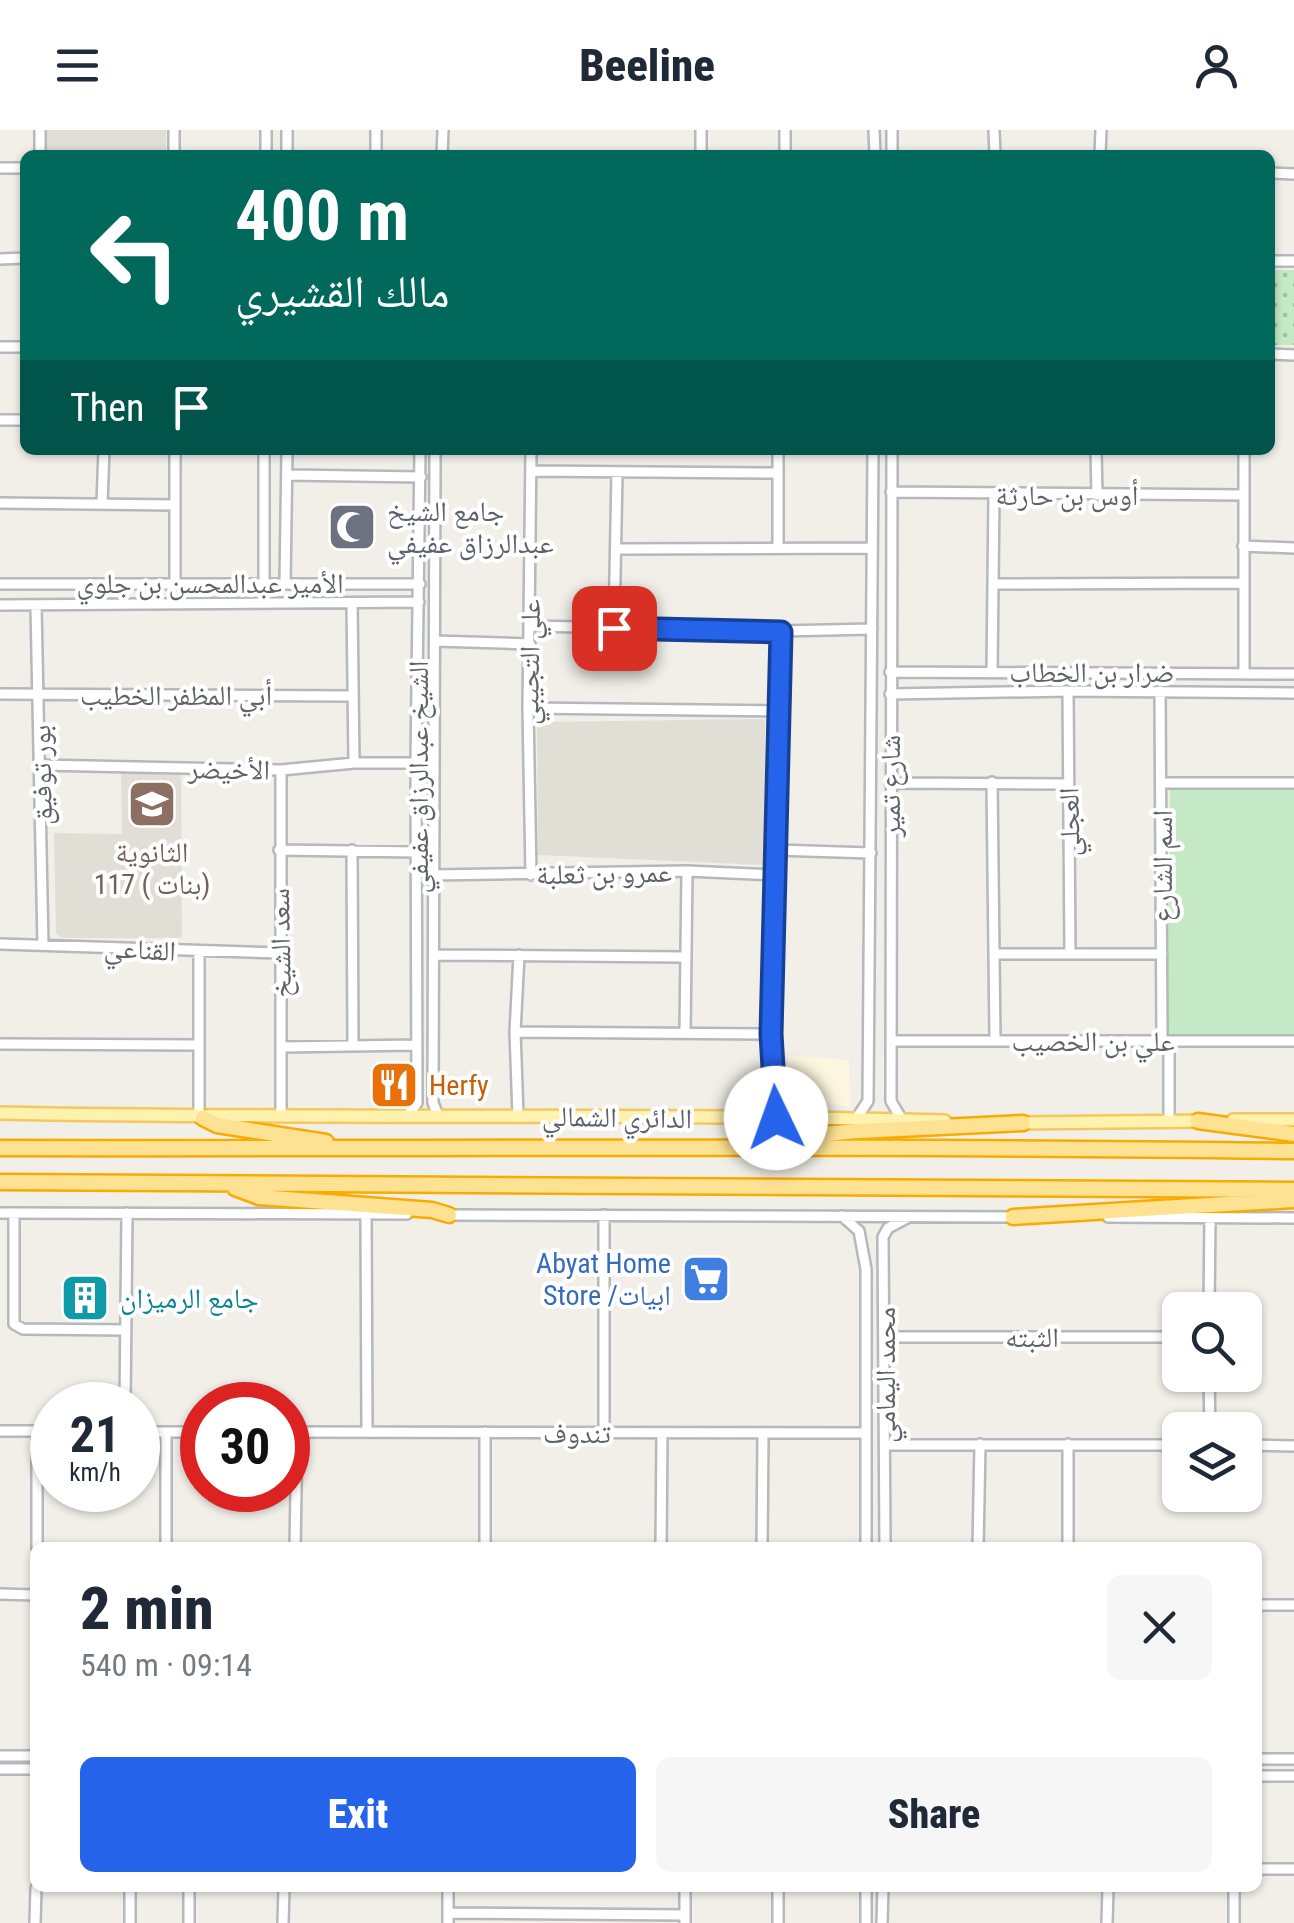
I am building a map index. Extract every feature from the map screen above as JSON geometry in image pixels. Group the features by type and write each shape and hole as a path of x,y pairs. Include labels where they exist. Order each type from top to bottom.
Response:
{"highway":[{"path":"201,1118 217,1125 356,1148"},
{"path":"1198,1120 1294,1134"},
{"path":"724,1146 858,1130 1023,1123"},
{"name":"الدائري الشمالي","path":"0,1148 724,1146 1294,1152"},
{"path":"0,1182 1294,1190"},
{"path":"224,1184 259,1197 449,1214"},
{"path":"1013,1217 1294,1200"}],"main road":[{"name":"الدائري الشمالي","path":"0,1113 201,1118 408,1115 435,1109 518,1116 1023,1123 1294,1120"}],"street":[{"path":"102,503 104,455"},
{"path":"174,455 175,583"},
{"path":"264,455 264,585"},
{"path":"285,584 287,455"},
{"name":"الشيخ عبدالرزاق عفيفي","path":"418,1104 416,763 420,455"},
{"name":"الشيخ عبدالرزاق عفيفي","path":"434,455 435,1109"},
{"name":"علي التجيبي","path":"530,455 531,875"},
{"path":"778,455 778,548"},
{"path":"856,1119 868,1100 872,455"},
{"name":"شارع تمير","path":"891,1101 892,455"},
{"path":"1096,455 1097,494"},
{"path":"1244,455 1244,673"},
{"path":"531,471 777,473"},
{"path":"614,628 617,472"},
{"path":"287,475 421,476"},
{"name":"أوس بن حارثة","path":"891,492 1243,495"},
{"path":"992,672 994,495"},
{"path":"0,503 175,504"},
{"path":"1243,546 1294,548"},
{"path":"618,549 871,548"},
{"path":"390,582 400,592 393,601"},
{"name":"الأمير عبدالمحسن بن جلوي","path":"0,584 420,584"},
{"path":"993,584 1244,584"},
{"path":"213,585 213,604"},
{"path":"226,585 226,604"},
{"name":"الأمير عبدالمحسن بن جلوي","path":"0,605 419,602"},
{"path":"352,603 354,762"},
{"name":"بور توفيق","path":"36,606 43,944"},
{"path":"530,626 781,632 872,629"},
{"path":"776,1118 771,1034 781,632"},
{"path":"435,640 530,644"},
{"name":"ضرار بن الخطاب","path":"890,672 1294,674"},
{"path":"908,673 899,684 909,693"},
{"name":"العجلي","path":"1068,691 1070,954"},
{"name":"اسم الشارع","path":"1160,691 1168,1119"},
{"name":"ضرار بن الخطاب","path":"890,694 1294,693"},
{"name":"أبي المظفر الخطيب","path":"0,694 352,696"},
{"path":"528,708 777,711"},
{"path":"871,721 890,722"},
{"path":"871,736 890,737"},
{"name":"الأخيضر","path":"40,765 280,770 354,762 416,763"},
{"name":"سعد الشيخ","path":"280,770 281,1116"},
{"path":"992,782 995,1040"},
{"path":"890,783 1068,784"},
{"path":"1161,783 1294,783"},
{"path":"279,850 418,852"},
{"path":"352,850 353,1045"},
{"path":"774,850 871,853"},
{"path":"685,1034 686,871"},
{"name":"عمرو بن ثعلبة","path":"432,875 686,871 774,875"},
{"name":"القناعي","path":"0,944 279,953"},
{"path":"199,952 201,1118"},
{"path":"994,954 1162,954"},
{"path":"434,955 685,957"},
{"path":"518,1116 519,955"},
{"path":"516,1032 771,1034"},
{"name":"علي بن الخصيب","path":"892,1041 1294,1041"},
{"path":"0,1044 198,1045"},
{"path":"281,1047 417,1045"},
{"path":"868,1100 891,1101 902,1120"},
{"path":"408,1115 418,1104 435,1109"},
{"path":"0,1213 1294,1218"},
{"path":"14,1213 14,1324 24,1329 126,1330"},
{"path":"125,1382 128,1213"},
{"path":"366,1214 367,1432"},
{"path":"604,1215 604,1433"},
{"name":"محمد اليمامي","path":"842,1216 859,1231 866,1269 866,1542"},
{"name":"محمد اليمامي","path":"885,1542 883,1237 888,1228 908,1216"},
{"path":"1209,1292 1210,1218"},
{"path":"866,1269 870,1260 885,1269"},
{"name":"الثبته","path":"885,1337 1162,1338"},
{"path":"0,1431 30,1431"},
{"path":"160,1432 180,1432"},
{"path":"166,1432 166,1542"},
{"name":"تندوف","path":"310,1432 866,1434"},
{"path":"485,1432 486,1542"},
{"path":"660,1542 662,1433"},
{"path":"762,1542 764,1433"},
{"path":"978,1542 980,1444"},
{"path":"1068,1444 1068,1542"},
{"path":"885,1445 1162,1445"},
{"path":"1262,1445 1294,1446"},
{"path":"37,1512 37,1542"},
{"path":"294,1512 295,1542"},
{"path":"0,1594 30,1595"},
{"path":"1262,1605 1294,1604"},
{"path":"0,1756 30,1756"},
{"path":"1262,1759 1294,1759"},
{"path":"0,1769 30,1770"},
{"path":"1262,1776 1294,1776"},
{"path":"1262,1869 1294,1869"},
{"path":"36,1892 36,1923"},
{"path":"130,1892 130,1923"},
{"path":"189,1923 190,1892"},
{"path":"283,1923 284,1892"},
{"path":"448,1892 448,1918 685,1919 685,1892"},
{"path":"778,1892 778,1923"},
{"path":"866,1892 866,1923"},
{"path":"882,1892 882,1923"},
{"path":"1108,1892 1108,1923"},
{"path":"1234,1892 1234,1923"}],"shaded area":[{"path":"44,130 166,130 166,150 44,150"},
{"path":"765,719 765,865 538,855 537,722"},
{"path":"121,773 181,775 182,938 62,938 56,933 54,833 122,834"},
{"path":"788,1056 849,1060 850,1107 787,1096"}],"green space":[{"path":"1275,270 1294,270 1294,345 1275,345"},
{"path":"1170,787 1294,789 1294,1037 1167,1034"}],"place":[{"name":"جامع الشيخ عبدالرزاق عفيفي","path":"352,527"},
{"name":"الثانوية 117 ( بنات)","path":"152,804"},
{"name":"Herfy","path":"394,1085"},
{"name":"Abyat Home Store /ابيات","path":"706,1279"},
{"name":"جامع الرميزان","path":"85,1298"}],"route":[{"path":"614,628 781,632 771,1034 776,1118"}]}
